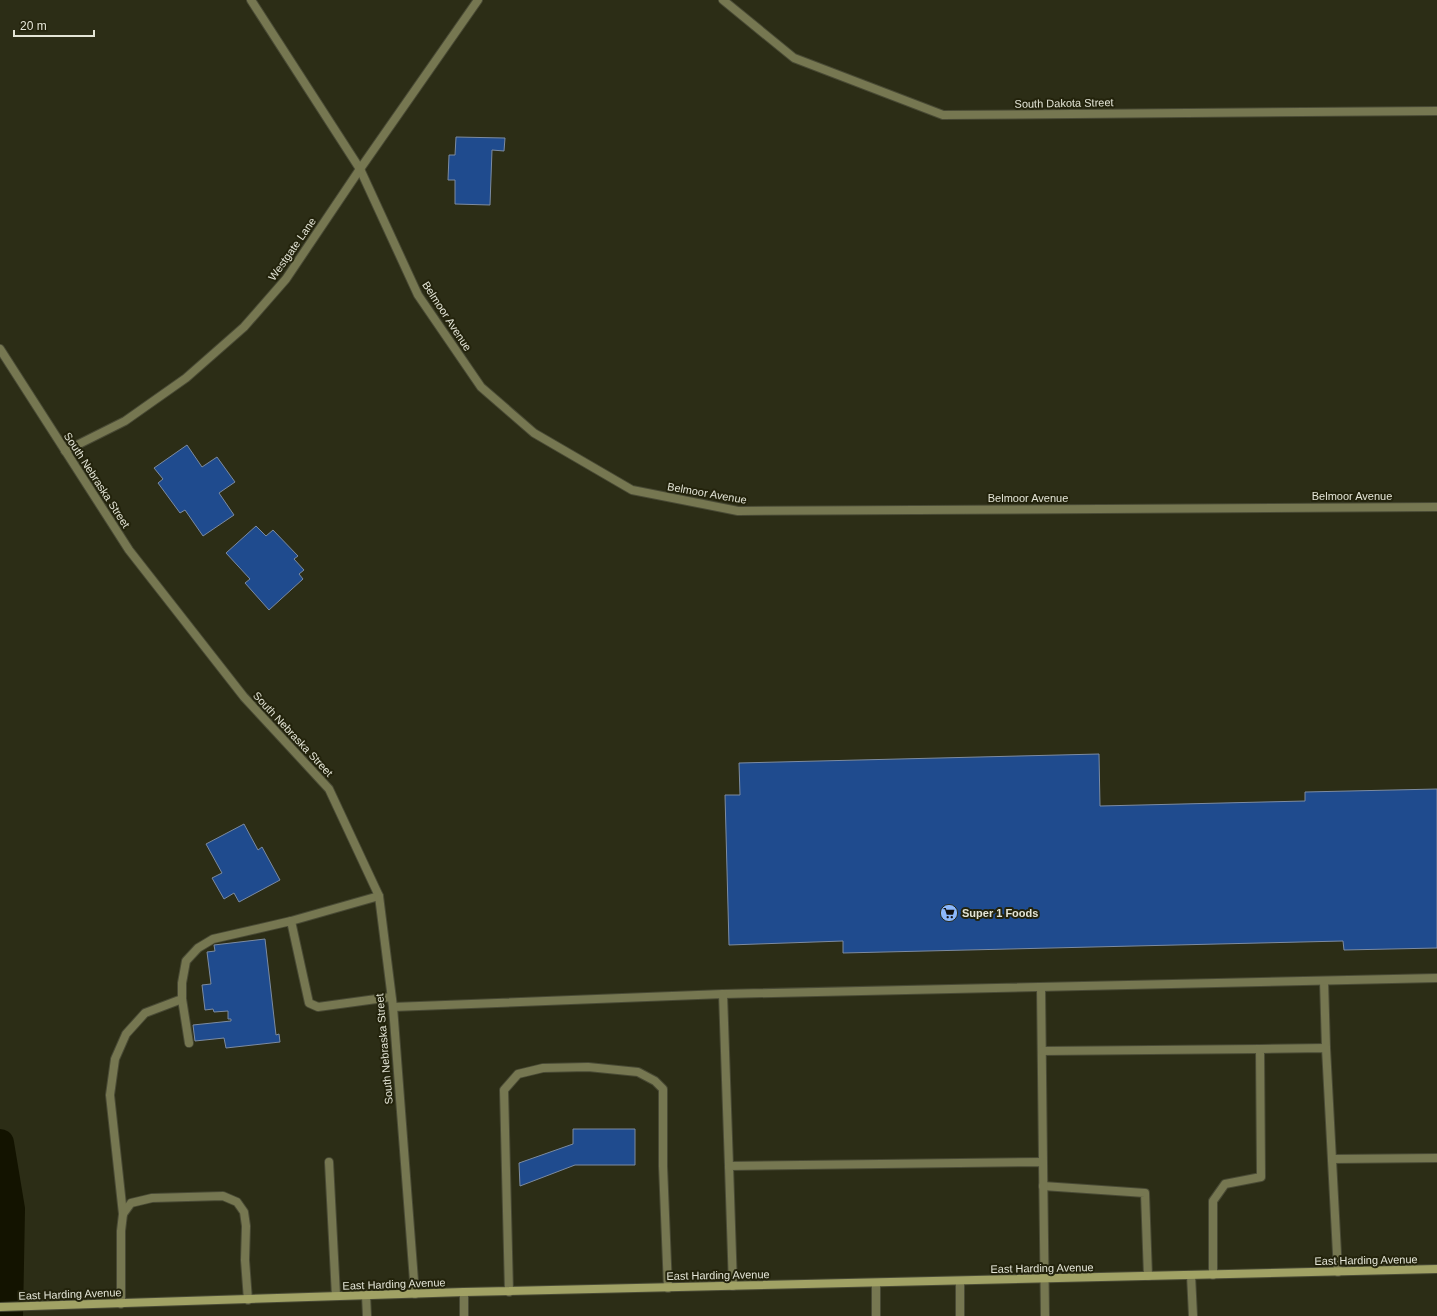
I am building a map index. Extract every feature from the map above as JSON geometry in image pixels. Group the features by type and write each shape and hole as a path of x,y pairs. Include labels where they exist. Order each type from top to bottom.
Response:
{"main road":[{"name":"East Harding Avenue","path":"0,1307 464,1292 1437,1270"}],"street":[{"name":"Belmoor Avenue","path":"251,0 360,169 418,295 481,387 534,434 632,490 738,512 1437,507"},
{"name":"Westgate Lane","path":"65,451 132,416 186,378 244,327 286,279 360,169 478,0"},
{"name":"South Dakota Street","path":"723,0 794,58 943,115 1437,111"},
{"name":"South Nebraska Street","path":"0,349 129,550 244,697 329,789 379,896 393,1007 415,1294"},
{"path":"189,1043 182,999 182,983 186,961 198,948 213,939 291,922 379,896"},
{"path":"291,922 309,1003 318,1007 391,997"},
{"path":"393,1007 723,994 1437,978"},
{"path":"1324,981 1326,1048 1338,1272"},
{"path":"1042,987 1045,1316"},
{"path":"723,994 733,1286"},
{"path":"121,1304 121,1231 123,1214 110,1095 115,1059 126,1034 144,1013 182,999"},
{"path":"1042,1051 1326,1048"},
{"path":"1213,1275 1213,1201 1225,1184 1261,1177 1260,1049"},
{"path":"509,1292 504,1090 518,1074 543,1068 588,1067 638,1072 655,1081 663,1089 663,1166 668,1288"},
{"path":"1332,1159 1437,1158"},
{"path":"329,1162 336,1296"},
{"path":"729,1166 1043,1162"},
{"path":"1043,1186 1145,1193 1148,1276"},
{"path":"123,1214 130,1203 152,1198 223,1196 237,1202 244,1212 246,1226 245,1260 248,1300"},
{"path":"1191,1275 1193,1316"},
{"path":"960,1281 960,1316"},
{"path":"876,1283 876,1316"},
{"path":"464,1292 464,1316"},
{"path":"366,1295 367,1316"}],"building":[{"path":"456,137 505,138 504,151 492,150 490,205 455,204 455,180 448,180 449,155 455,155"},
{"path":"187,445 202,467 217,457 235,482 219,493 234,515 203,536 185,510 180,513 158,483 163,479 154,468"},
{"path":"256,526 266,536 273,530 298,556 294,559 304,570 299,574 303,579 269,610 245,583 250,579 226,553"},
{"path":"1099,754 1100,806 1305,801 1305,792 1437,789 1437,948 1344,950 1343,941 843,953 843,941 729,945 725,795 740,795 739,763"},
{"path":"244,824 258,850 262,847 280,880 239,902 234,893 224,899 212,878 222,873 206,844"},
{"path":"265,939 276,1035 279,1034 280,1042 226,1048 224,1038 195,1041 193,1025 231,1021 231,1019 228,1019 228,1011 214,1012 213,1009 205,1010 202,985 211,984 207,952 215,951 214,945"},
{"path":"573,1129 635,1129 635,1165 575,1165 520,1186 519,1163 573,1144"}],"waterway":[{"path":"0,1143 11,1209 9,1316"}],"place":[{"name":"Super 1 Foods","path":"949,913"}]}
